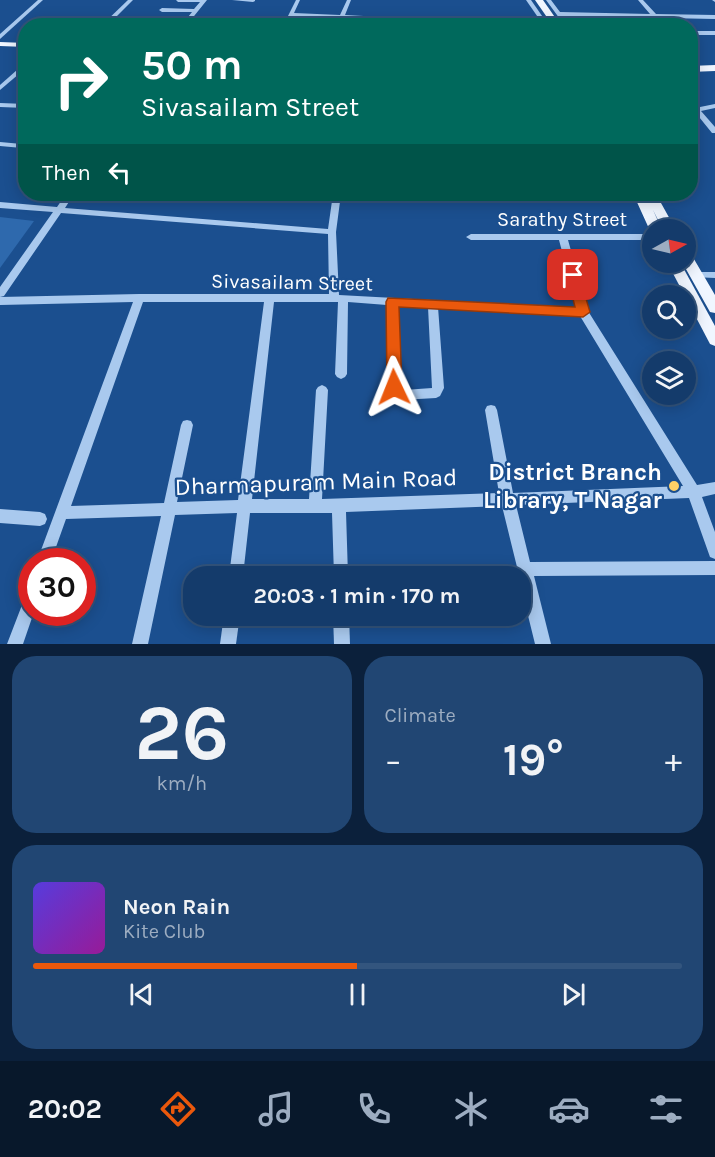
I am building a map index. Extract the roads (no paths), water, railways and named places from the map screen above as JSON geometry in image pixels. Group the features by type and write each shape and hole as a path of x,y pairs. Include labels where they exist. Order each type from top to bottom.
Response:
{"main road":[{"path":"539,0 551,18"},
{"path":"0,38 18,39"},
{"path":"0,44 18,45"},
{"path":"698,61 715,64"},
{"path":"698,66 715,64"},
{"path":"646,201 652,219"},
{"path":"648,201 662,219"},
{"path":"680,273 715,340"},
{"path":"696,275 715,308"}],"street":[{"path":"22,18 41,0"},
{"path":"112,18 131,0"},
{"path":"234,0 253,1"},
{"path":"290,18 298,0"},
{"path":"342,16 349,0"},
{"path":"528,0 541,18"},
{"path":"548,0 561,18"},
{"path":"640,0 654,15"},
{"path":"178,1 205,1"},
{"path":"189,18 205,1"},
{"path":"162,10 195,11"},
{"path":"293,14 375,18"},
{"path":"558,14 715,17"},
{"path":"0,38 18,21"},
{"path":"698,33 715,33"},
{"path":"0,88 18,71"},
{"path":"0,105 18,106"},
{"path":"698,110 715,106"},
{"path":"698,115 715,131"},
{"path":"0,144 18,146"},
{"path":"0,294 65,201"},
{"path":"336,201 332,232 338,298 340,374"},
{"path":"0,205 332,232"},
{"name":"Sarathy Street","path":"471,237 642,237"},
{"path":"563,237 583,312 633,389 694,492 715,552"},
{"path":"696,275 715,275"},
{"path":"50,548 139,298"},
{"name":"Sivasailam Street","path":"0,301 338,298 583,312"},
{"path":"237,566 269,299"},
{"path":"392,302 394,387 401,395 431,394 436,393 438,388 432,304"},
{"path":"315,506 322,390"},
{"path":"491,410 522,566"},
{"path":"141,644 188,424"},
{"name":"Dharmapuram Main Road","path":"62,513 244,506 339,506 694,492 715,488"},
{"path":"339,506 341,566"},
{"path":"0,516 40,519"},
{"path":"531,569 715,568"},
{"path":"531,599 543,644"},
{"path":"15,644 22,626"},
{"path":"228,644 230,626"},
{"path":"341,626 342,644"}],"place":[{"name":"District Branch Library, T Nagar","path":"674,486"}]}
